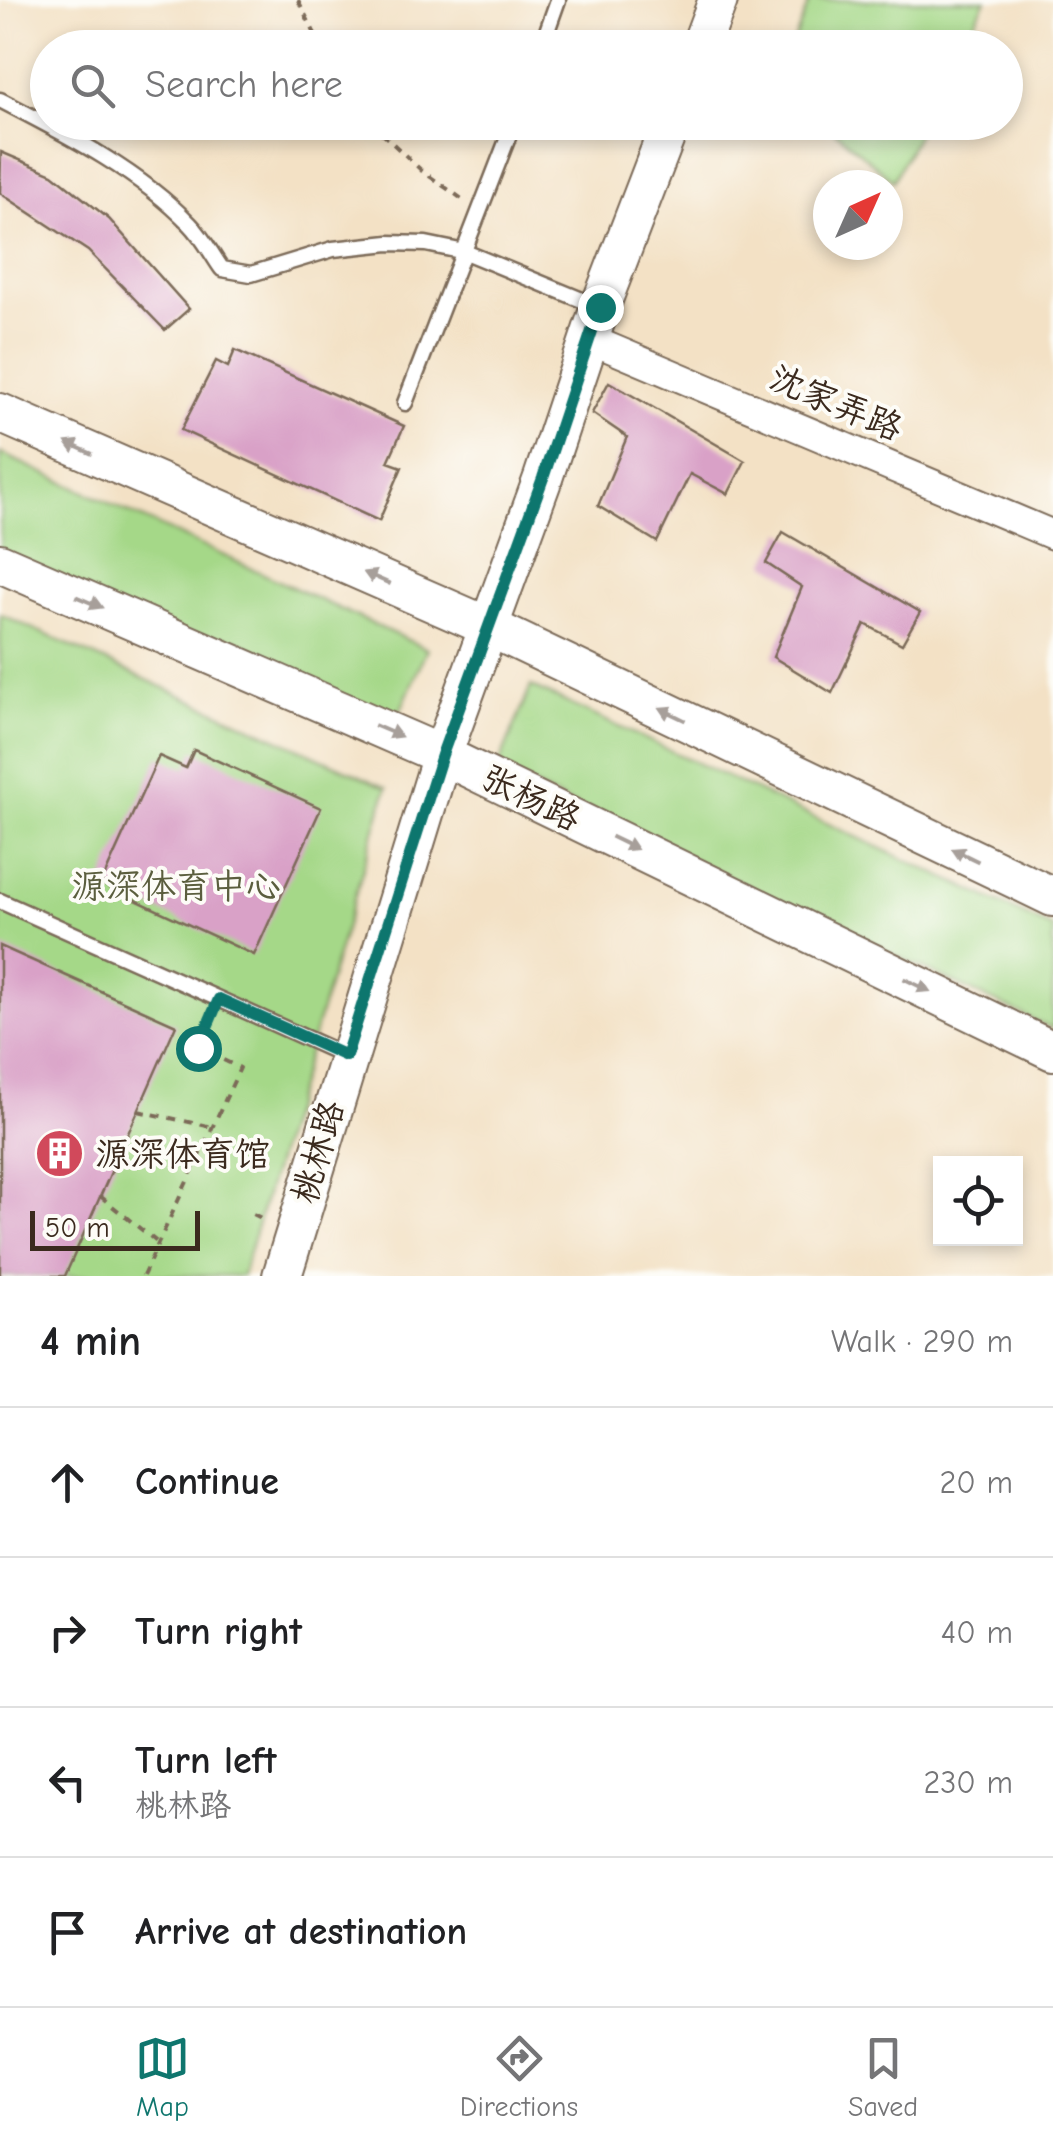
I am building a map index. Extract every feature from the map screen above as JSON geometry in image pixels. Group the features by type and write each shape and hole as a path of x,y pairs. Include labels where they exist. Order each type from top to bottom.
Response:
{"main road":[{"path":"707,30 718,0"},
{"name":"桃林路","path":"282,1276 346,1056 442,755 543,478 594,323 664,140"},
{"path":"0,413 487,626 1053,897"},
{"name":"张杨路","path":"0,563 442,755 1053,1051"}],"street":[{"name":"沈家弄路","path":"594,323 1053,536"}],"lane":[{"path":"547,30 558,0"},
{"path":"0,100 30,115"},
{"path":"76,140 128,173 191,225 222,269 251,274 333,249 426,244 465,252 594,323"},
{"path":"404,403 508,140"},
{"path":"0,901 346,1056"}],"path":[{"path":"298,0 313,30"},
{"path":"389,140 422,171 482,211"},
{"path":"143,1276 240,1068 198,1048 219,999"},
{"path":"138,1111 212,1127"},
{"path":"100,1196 158,1244"}],"green space":[{"path":"810,0 986,0 971,30 799,30"},
{"path":"845,140 914,140 899,170 880,170"},
{"path":"0,453 427,649 390,735 0,554"},
{"name":"源深体育中心","path":"0,614 387,788 242,1276 0,1276"},
{"path":"531,686 1053,928 1053,1029 497,769"}],"building":[{"path":"1,152 53,174 109,219 189,309 165,330 88,251 0,193"},
{"path":"235,350 404,426 388,462 402,467 379,521 181,430 216,361 228,367"},
{"path":"609,382 745,461 728,494 690,474 657,542 598,506 627,437 592,413"},
{"path":"783,532 920,612 902,644 865,624 832,693 773,657 802,587 766,563"},
{"path":"194,750 321,808 254,955 101,884 159,756 186,768"},
{"name":"源深体育馆","path":"0,946 176,1025 65,1276 0,1276"}],"place":[{"name":"源深体育馆","path":"60,1154"}],"route":[{"path":"198,1048 219,999 346,1056 442,755 543,478 600,307"}]}
